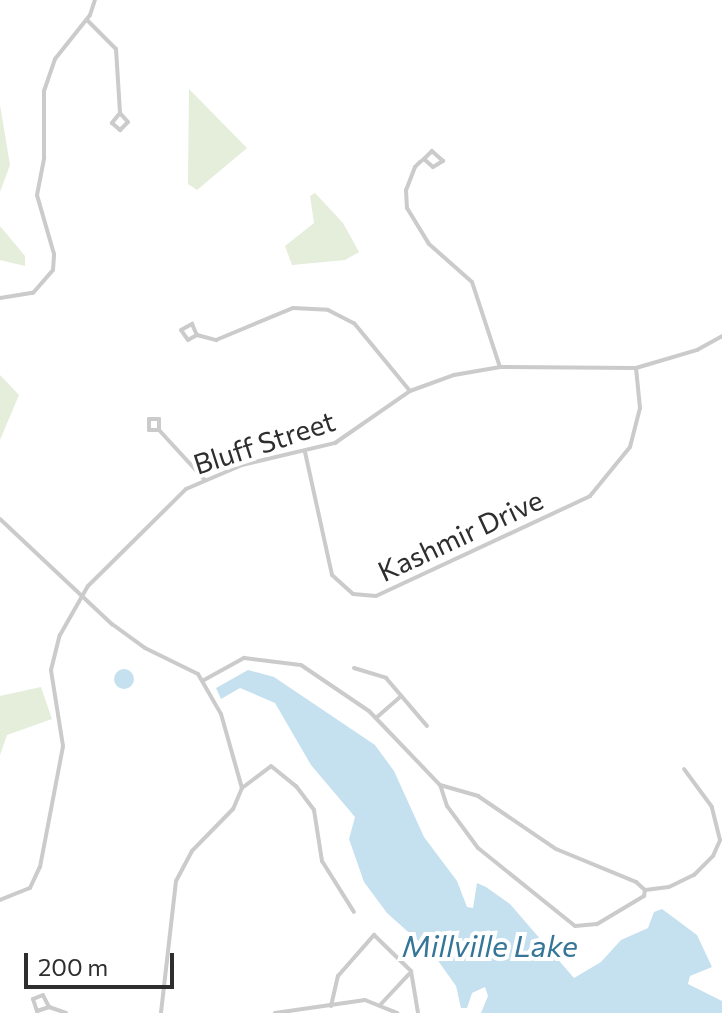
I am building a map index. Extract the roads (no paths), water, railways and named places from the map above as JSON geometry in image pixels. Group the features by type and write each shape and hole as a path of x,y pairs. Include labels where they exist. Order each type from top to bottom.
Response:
{"street":[{"path":"0,298 33,293 53,270 53,247 41,223 37,195 44,158 44,91 55,59 87,20 95,0"},
{"path":"87,20 116,49 120,113 128,122 120,130 112,123 120,113"},
{"path":"424,159 433,167 443,161 435,151 424,159 407,184 407,208 429,244 466,274 478,292 500,367"},
{"path":"197,335 192,324 181,330 185,339 197,335 221,339 293,308 328,310 354,323 410,391"},
{"name":"Bluff Street","path":"0,900 30,888 40,867 63,746 51,670 53,652 82,597 156,516 204,479 346,438 410,391 454,375 500,367 636,368 674,359 722,336"},
{"name":"Kashmir Drive","path":"305,452 332,575 353,594 376,596 590,496 625,457 636,430 636,368"},
{"path":"159,430 204,479"},
{"path":"0,519 82,597 136,641 204,680 221,714 242,788"},
{"path":"204,680 244,658 290,661 376,718 440,785 447,806 478,848 575,926 586,928 612,916 639,900 645,890"},
{"path":"354,668 379,672 427,726"},
{"path":"376,718 401,696"},
{"path":"161,1013 176,881 192,851 233,809 242,788 271,766 296,786 314,810 322,861 354,912"},
{"path":"440,785 478,796 545,843 600,864 645,890 669,887 694,875 713,856 720,840 712,807 684,769"},
{"path":"331,1006 338,976 374,935 409,974 418,1013"},
{"path":"380,1005 409,974"},
{"path":"49,1007 43,995 33,999 37,1011 49,1007 66,1013"},
{"path":"275,1013 365,1000 398,1013"}],"water":[{"path":"120,669 128,669 134,679 128,689 120,689 114,683 114,675"},
{"name":"Millville Lake","path":"248,670 274,677 375,745 394,771 424,837 457,881 467,907 473,908 477,883 486,887 510,904 574,978 601,962 621,940 648,928 654,912 662,909 697,935 712,967 690,976 688,984 722,1001 722,1013 481,1013 488,996 485,987 472,993 467,1008 461,1008 456,986 434,955 387,913 364,882 349,839 355,817 311,765 275,703 240,688 221,699 216,688"}]}
